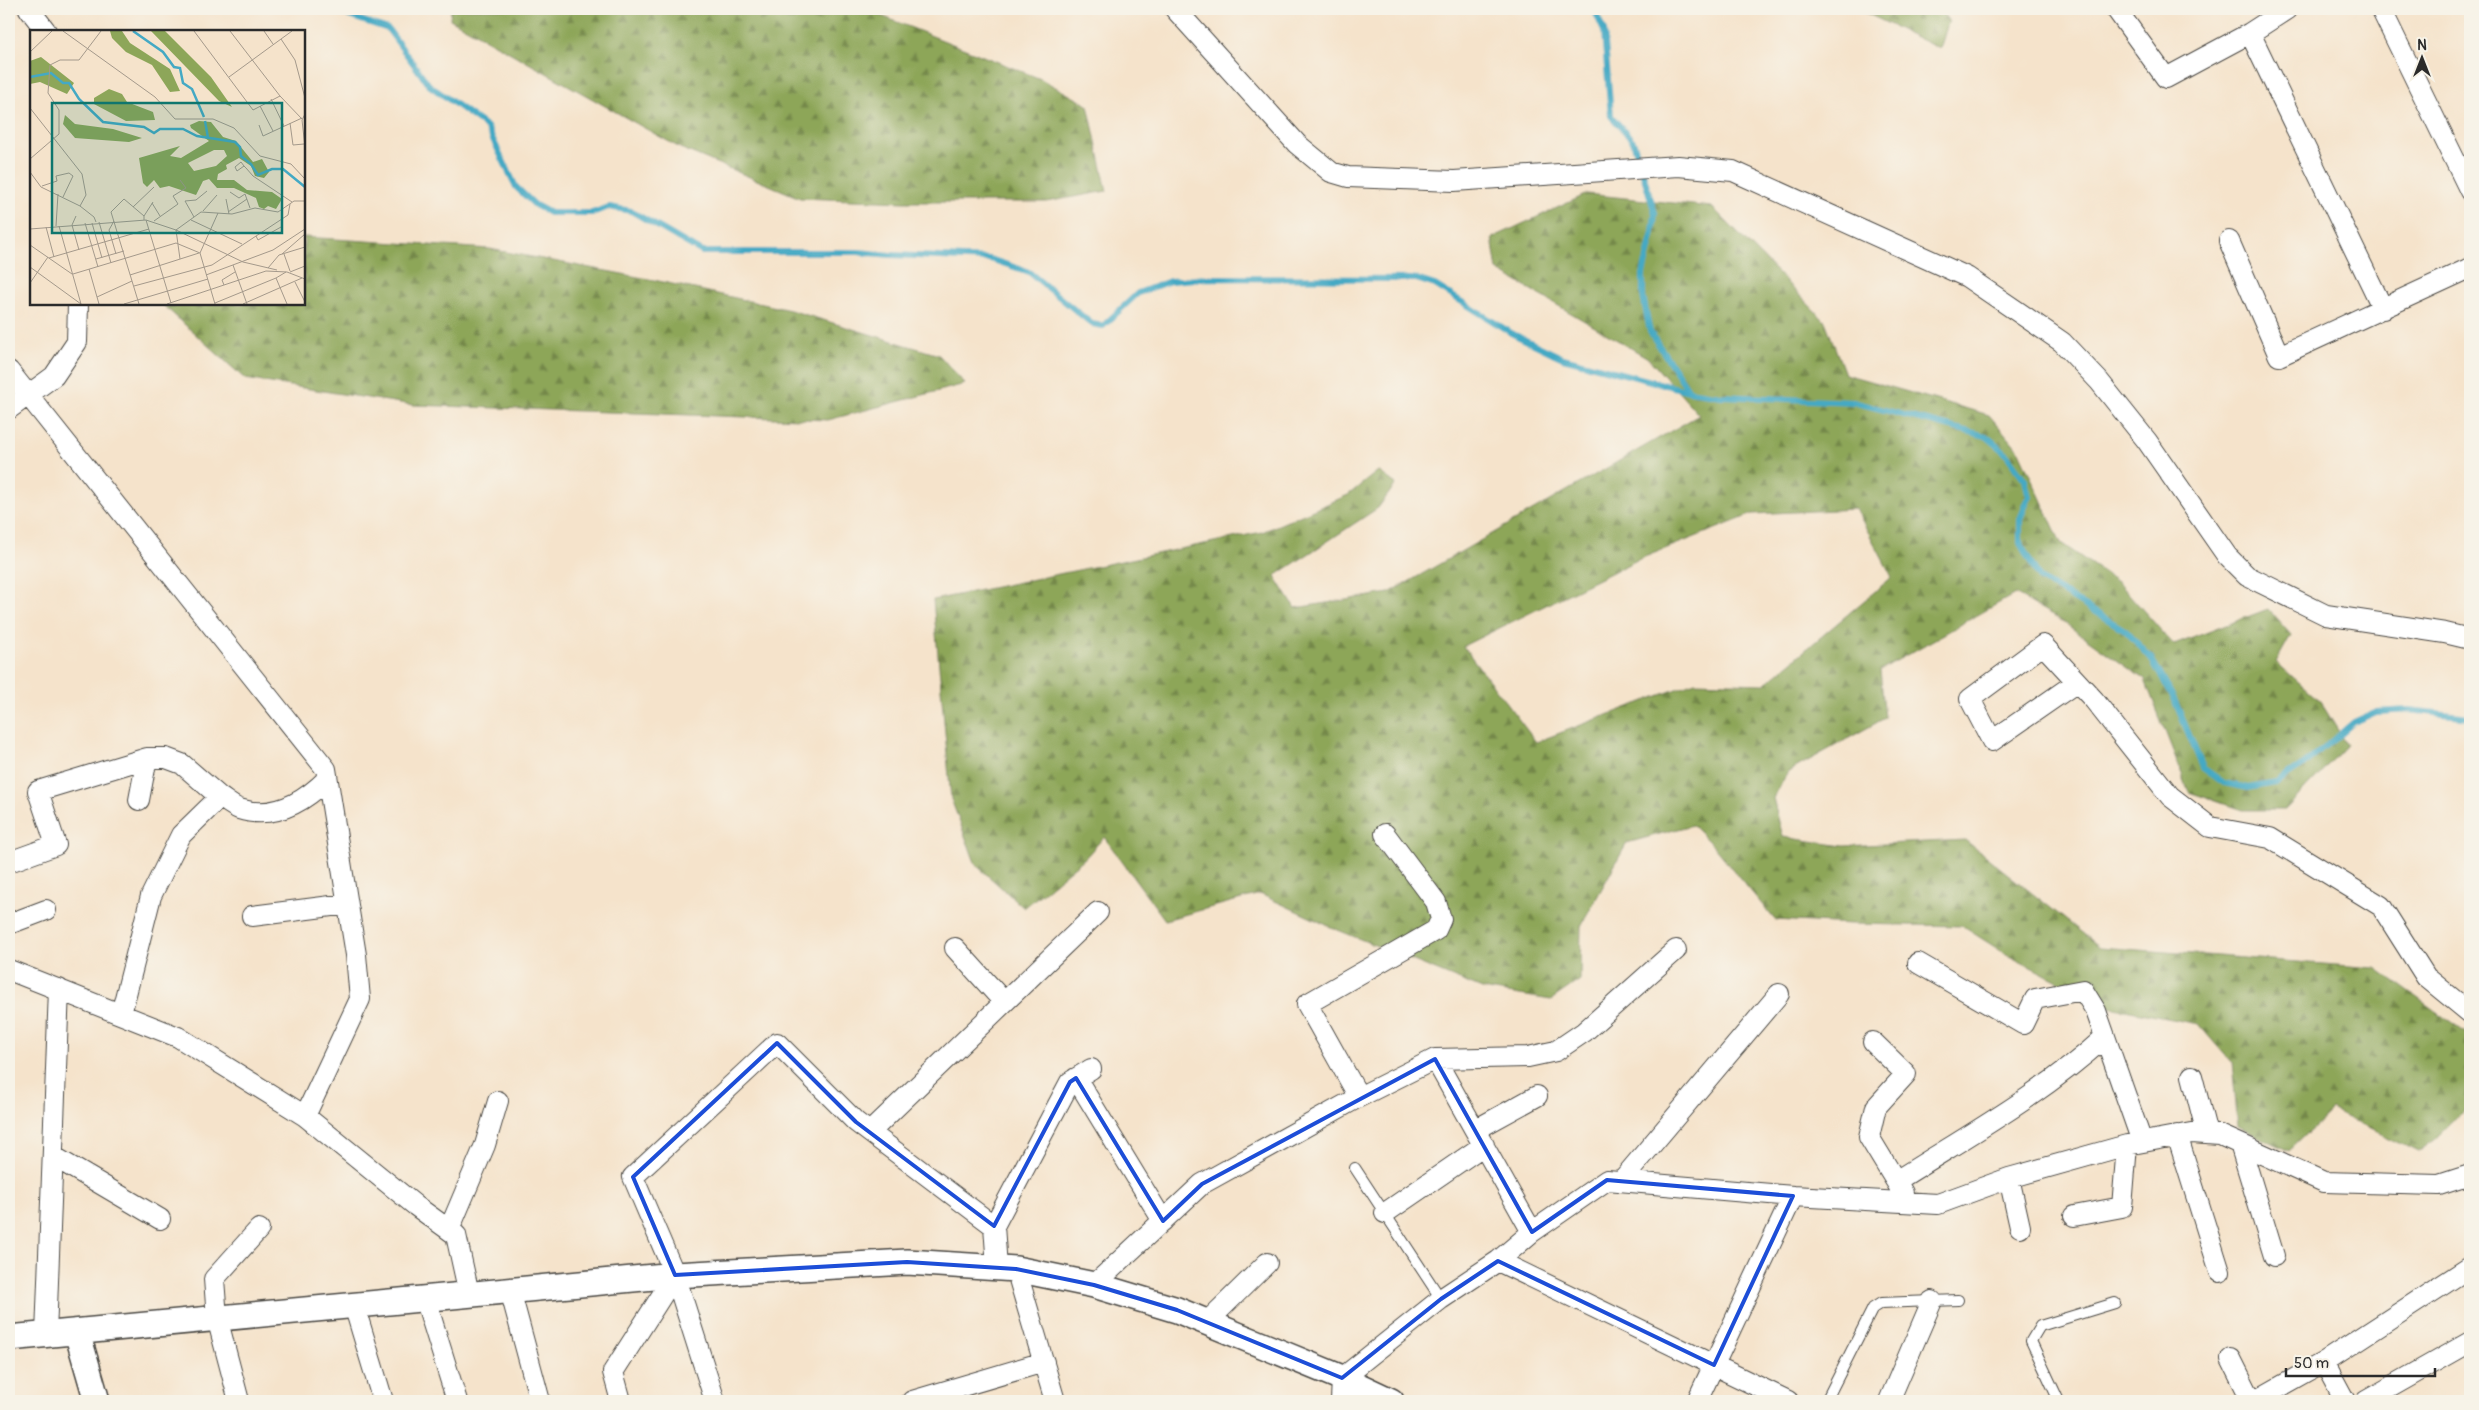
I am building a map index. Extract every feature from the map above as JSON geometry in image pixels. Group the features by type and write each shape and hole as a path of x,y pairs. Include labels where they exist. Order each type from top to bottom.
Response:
{"street":[{"path":"30,9 45,30"},
{"path":"1175,9 1297,144 1331,172 1339,175 1348,177 1454,181 1678,166 1733,172 1967,277 2056,338 2099,381 2147,440 2227,556 2247,576 2326,616 2445,633 2470,639"},
{"path":"2116,9 2166,78 2250,33 2287,9"},
{"path":"2381,9 2470,191"},
{"path":"2250,33 2383,309"},
{"path":"2229,241 2279,356 2470,268"},
{"path":"9,409 54,376 77,342 78,305"},
{"path":"9,372 326,769 360,999 305,1116"},
{"path":"2077,682 1992,741 1970,699 2043,645 2077,682 2170,796 2210,827 2270,838 2381,906 2426,977 2470,1013"},
{"path":"9,862 56,845 38,791 147,758 166,758 182,764 220,797 238,809 256,812 274,812 310,797 327,779"},
{"path":"139,800 147,758"},
{"path":"121,1014 151,896 181,836 220,797"},
{"path":"1359,1097 1307,1004 1436,930 1441,919 1436,902 1385,834"},
{"path":"252,916 347,904"},
{"path":"9,924 46,910"},
{"path":"870,1132 1098,912"},
{"path":"955,948 1004,1002"},
{"path":"1094,1285 1202,1184 1359,1097 1435,1059 1528,1057 1556,1051 1584,1032 1676,950"},
{"path":"1918,963 2023,1024 2035,999 2083,990 2096,1011 2134,1143 2122,1207 2074,1216"},
{"path":"9,970 178,1037 305,1116 416,1206 456,1235 468,1294"},
{"path":"46,1334 58,989"},
{"path":"1623,1179 1779,994"},
{"path":"1896,1181 2016,1106 2090,1051 2105,1037"},
{"path":"1874,1042 1906,1074 1876,1107 1869,1137 1909,1203"},
{"path":"715,1401 675,1275 633,1177 777,1043 856,1122 994,1226 1006,1268 1044,1362 1056,1401"},
{"path":"1435,1059 1532,1232"},
{"path":"994,1226 1070,1082 1083,1074 1163,1221"},
{"path":"2192,1076 2207,1134"},
{"path":"1385,1213 1479,1138 1537,1096"},
{"path":"449,1230 485,1145 498,1101"},
{"path":"1341,1389 1441,1299 1498,1261 1532,1232 1607,1180 1623,1179 1793,1196 1938,1204 2009,1178 2134,1143 2192,1133 2220,1135 2324,1182 2439,1185 2470,1175"},
{"path":"2178,1135 2220,1272"},
{"path":"2240,1144 2274,1256"},
{"path":"53,1156 160,1219"},
{"path":"2009,1178 2020,1227"},
{"path":"1697,1401 1793,1196"},
{"path":"240,1401 216,1318 214,1279 259,1229"},
{"path":"1498,1261 1788,1401"},
{"path":"9,1338 675,1275 898,1262 1006,1268 1094,1285 1177,1310 1207,1322 1341,1389 1390,1401"},
{"path":"1207,1322 1267,1263"},
{"path":"2232,1359 2253,1401 2324,1362 2470,1266"},
{"path":"621,1401 613,1372 675,1275"},
{"path":"2450,1280 2470,1276"},
{"path":"510,1290 540,1401"},
{"path":"425,1298 457,1401"},
{"path":"1889,1401 1932,1301"},
{"path":"354,1305 383,1401"},
{"path":"77,1332 96,1401"},
{"path":"2366,1401 2470,1342"},
{"path":"912,1401 1044,1362"},
{"path":"2324,1362 2345,1401"}],"lane":[{"path":"1355,1168 1441,1299"},
{"path":"1826,1401 1873,1308 1881,1303 1958,1300"},
{"path":"2059,1401 2031,1341 2040,1326 2115,1303"}],"highlighted area":[{"path":"777,1043 856,1122 994,1226 1070,1082 1076,1078 1163,1221 1202,1184 1435,1059 1532,1232 1607,1180 1793,1196 1714,1365 1498,1261 1441,1299 1342,1378 1177,1310 1094,1285 1016,1269 907,1262 675,1275 633,1177"}],"green space":[{"path":"451,9 864,9 1041,79 1088,105 1107,191 1046,202 904,202 800,198 680,148 450,19"},
{"path":"1858,9 1940,9 1949,20 1940,49"},
{"path":"1587,194 1712,207 1825,321 1845,374 1989,415 2018,449 2061,543 2120,584 2174,645 2268,609 2291,635 2276,662 2320,701 2347,745 2285,810 2242,810 2189,792 2145,680 2056,617 2015,594 1880,670 1885,718 1788,772 1773,798 1783,837 1844,846 1965,840 2100,947 2376,968 2470,1036 2470,1104 2436,1139 2418,1152 2332,1110 2289,1151 2238,1127 2232,1063 2198,1024 2109,1007 2009,956 1962,926 1851,924 1775,920 1713,846 1692,825 1627,843 1581,926 1580,980 1551,1000 1482,989 1333,928 1260,894 1165,920 1104,837 1085,858 1024,908 976,865 951,799 933,600 1262,532 1348,495 1378,471 1396,484 1378,508 1275,576 1295,608 1389,593 1699,415 1648,358 1497,270 1492,238","holes":["1856,509 1892,577 1765,684 1695,682 1536,742 1463,646 1637,560 1753,514"]},
{"path":"305,237 490,249 654,280 790,310 939,355 965,384 828,420 413,405 245,379 163,305 305,305"}],"waterway":[{"path":"341,9 349,16 388,29 429,85 487,127 516,187 535,205 550,213 592,213 609,207 631,211 702,252 858,252 990,259 1029,272 1092,324 1103,326 1138,293 1170,281 1207,278 1416,279 1435,285 1513,334 1563,358 1689,391 1721,396 1853,402 1986,436 2003,450 2025,480 2029,497 2020,519 2020,543 2040,579 2125,630 2151,658 2174,699 2203,768 2224,783 2248,788 2276,783 2305,764 2354,722 2376,712 2409,710 2470,717"},
{"path":"1594,9 1604,31 1611,116 1633,141 1655,213 1653,232 1643,274 1643,296 1650,332 1689,391"}]}
